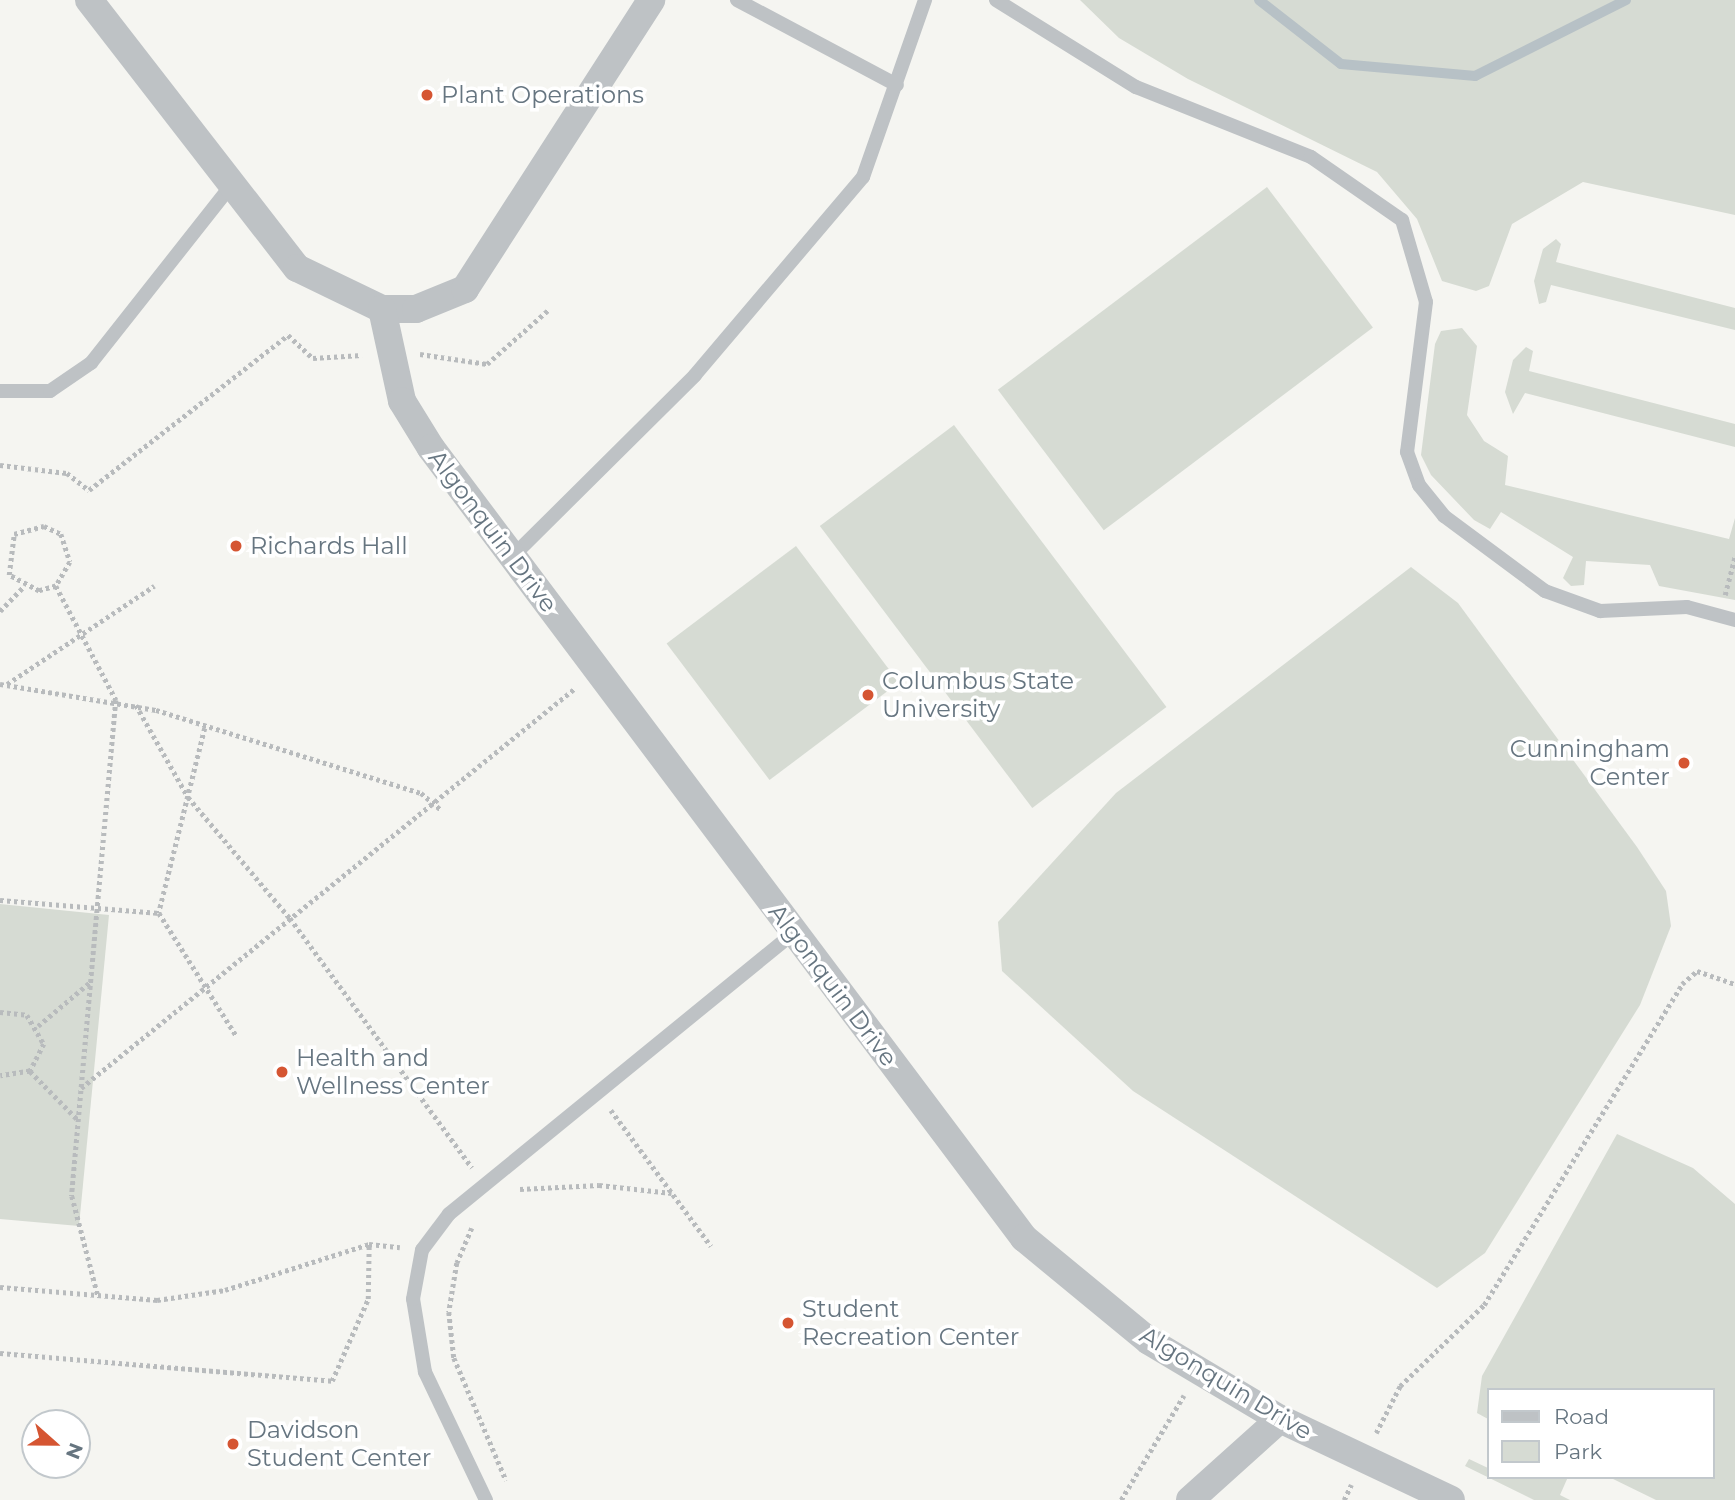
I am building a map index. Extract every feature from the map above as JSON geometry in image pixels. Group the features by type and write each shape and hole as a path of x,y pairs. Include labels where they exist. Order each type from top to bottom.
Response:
{"street":[{"path":"89,0 230,187 297,268 382,309 416,309 466,289 651,0"},
{"name":"Algonquin Drive","path":"382,309 402,401 512,557 1024,1238 1149,1341 1280,1419 1451,1500"},
{"path":"1190,1500 1280,1419"}],"lane":[{"path":"737,0 897,85"},
{"path":"512,557 695,375 863,177 925,0"},
{"path":"996,0 1136,87 1311,157 1402,220 1426,303 1408,452 1419,485 1444,516 1545,591 1600,611 1687,607 1735,620"},
{"path":"0,391 50,391 91,363 230,187"},
{"path":"486,1500 425,1372 413,1299 422,1250 449,1214 794,933"}],"path":[{"path":"0,465 67,473 89,489 288,335 313,358 390,354 487,365 548,310"},
{"path":"44,526 61,534 69,548 56,586 39,591 23,587 9,575 14,534 44,526"},
{"path":"1719,616 1735,556"},
{"path":"56,586 85,632 116,700 72,1196 99,1296"},
{"path":"7,685 154,586"},
{"path":"0,611 23,587"},
{"path":"80,1089 207,989 290,918 597,670"},
{"path":"0,684 136,705 421,793 441,810"},
{"path":"136,705 188,797 290,918 485,1185"},
{"path":"205,728 159,913 237,1037"},
{"path":"0,900 159,913"},
{"path":"1344,1500 1400,1386 1484,1305 1682,984 1697,971 1735,984"},
{"path":"38,1026 90,981"},
{"path":"0,1012 17,1011 38,1026 42,1054 30,1071 0,1076"},
{"path":"30,1071 77,1119"},
{"path":"598,1093 711,1247"},
{"path":"512,1194 521,1188 599,1185 672,1193"},
{"path":"478,1222 457,1263 449,1312 453,1346 509,1488"},
{"path":"0,1353 332,1381 368,1299 369,1244"},
{"path":"0,1287 158,1300 225,1290 369,1244 422,1250"},
{"path":"1121,1500 1199,1371"}],"green space":[{"path":"1080,0 1735,0 1735,215 1583,182 1512,224 1489,286 1476,291 1442,281 1417,219 1377,172 1188,79 1119,38"},
{"path":"1267,187 1373,328 1104,530 998,390"},
{"path":"1556,239 1561,244 1556,262 1735,308 1735,330 1551,285 1546,302 1539,304 1534,281 1543,249"},
{"path":"1462,328 1477,346 1467,415 1484,441 1508,456 1505,485 1729,539 1735,518 1735,600 1659,586 1650,565 1586,561 1584,585 1571,586 1563,578 1573,557 1501,512 1490,529 1474,520 1431,475 1421,455 1435,344 1441,331"},
{"path":"1526,347 1533,351 1529,371 1735,424 1735,447 1525,393 1513,414 1505,392 1513,360"},
{"path":"954,425 1166,707 1032,808 820,526"},
{"path":"796,546 899,683 770,780 667,643"},
{"path":"1411,567 1458,603 1637,847 1666,891 1671,926 1640,1005 1485,1253 1437,1288 1133,1091 1002,971 998,922 1116,793"},
{"path":"0,904 109,915 79,1226 0,1219"},
{"path":"1617,1134 1693,1168 1735,1204 1735,1500 1656,1500 1613,1479 1714,1479 1714,1388 1486,1388 1486,1418 1477,1413 1482,1376"},
{"path":"1469,1459 1486,1467 1486,1476 1465,1466"},
{"path":"1491,1479 1567,1479 1560,1495 1570,1500 1534,1500"}],"waterway":[{"path":"1259,0 1341,64 1475,76 1626,0"}],"place":[{"name":"Plant Operations","path":"427,95"},
{"name":"Richards Hall","path":"236,546"},
{"name":"Columbus State University","path":"868,695"},
{"name":"Cunningham Center","path":"1684,763"},
{"name":"Health and Wellness Center","path":"282,1072"},
{"name":"Student Recreation Center","path":"788,1323"},
{"name":"Davidson Student Center","path":"233,1444"}]}
